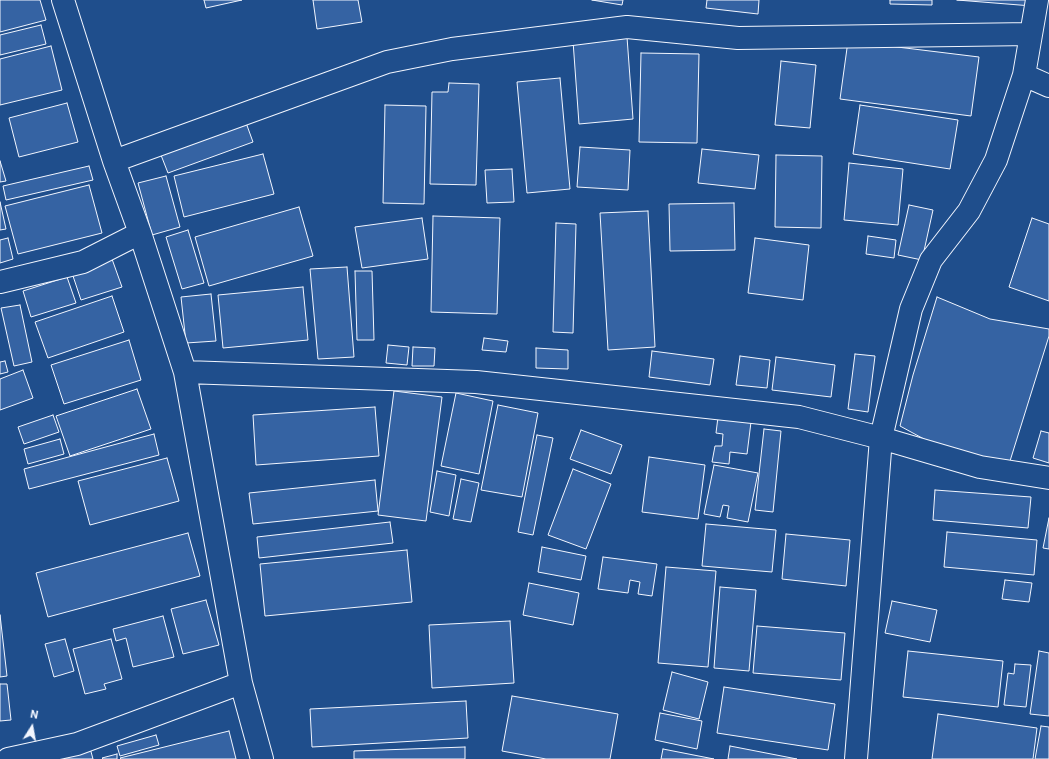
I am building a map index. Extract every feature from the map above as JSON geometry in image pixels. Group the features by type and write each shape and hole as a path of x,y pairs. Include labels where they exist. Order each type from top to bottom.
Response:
{"street":[{"path":"63,0 114,161 140,233 185,372 241,683 262,759"},
{"path":"856,759 881,438 911,309 931,260 969,211 996,160 1024,75 1037,0"},
{"path":"114,161 387,62 452,49 627,27 738,38 1032,34"},
{"path":"1024,75 1049,86"},
{"path":"0,282 83,262 140,233"},
{"path":"185,372 476,382 799,417 881,438 980,467 1049,478"},
{"path":"8,759 77,744 241,683"}],"building":[{"path":"0,0 40,0 46,20 0,32"},
{"path":"204,0 242,0 206,8"},
{"path":"313,0 358,0 362,22 317,29"},
{"path":"592,0 623,0 622,5"},
{"path":"707,0 759,0 758,14 706,8"},
{"path":"890,0 932,0 932,5 890,4"},
{"path":"957,0 1032,0 1032,6"},
{"path":"41,25 46,44 0,55 0,35"},
{"path":"627,37 633,119 579,124 573,41"},
{"path":"848,41 979,57 971,116 840,99"},
{"path":"51,46 62,90 0,105 0,59"},
{"path":"641,53 699,54 697,143 639,142"},
{"path":"781,61 816,65 810,128 775,125"},
{"path":"560,78 570,189 527,193 517,82"},
{"path":"449,83 479,84 476,185 430,184 432,92 448,92"},
{"path":"67,103 78,142 19,157 9,118"},
{"path":"385,105 426,106 424,204 383,203"},
{"path":"860,105 958,120 950,169 853,154"},
{"path":"245,120 253,142 168,173 159,150"},
{"path":"580,147 630,150 628,190 577,187"},
{"path":"702,149 759,155 755,189 698,183"},
{"path":"263,154 274,194 184,217 174,176"},
{"path":"776,155 822,156 821,228 775,227"},
{"path":"0,161 6,181 0,182"},
{"path":"849,163 903,169 898,225 844,220"},
{"path":"89,166 93,180 6,200 3,186"},
{"path":"512,169 514,202 487,203 485,170"},
{"path":"166,176 180,227 152,235 138,183"},
{"path":"89,185 102,233 18,254 5,206"},
{"path":"0,202 6,229 0,230"},
{"path":"734,203 735,250 670,251 669,204"},
{"path":"909,205 933,210 922,260 898,255"},
{"path":"299,207 313,256 209,286 195,237"},
{"path":"648,211 655,347 608,350 600,213"},
{"path":"433,216 500,218 497,314 431,312"},
{"path":"422,218 428,259 362,268 355,227"},
{"path":"1032,218 1049,224 1049,301 1009,287"},
{"path":"556,223 576,224 573,333 553,332"},
{"path":"188,230 204,283 182,289 166,237"},
{"path":"868,236 896,240 894,258 866,254"},
{"path":"8,238 13,259 0,263 0,240"},
{"path":"755,238 809,245 803,300 748,293"},
{"path":"112,259 122,287 81,300 72,273"},
{"path":"347,267 354,357 318,359 310,269"},
{"path":"355,271 372,271 374,340 357,340"},
{"path":"67,277 76,303 31,317 23,291"},
{"path":"303,287 308,340 223,348 218,295"},
{"path":"211,294 216,341 186,343 181,297"},
{"path":"112,296 124,332 48,358 35,322"},
{"path":"937,297 990,319 1049,329 1049,336 1010,461 946,451 900,426 913,375"},
{"path":"20,305 32,362 14,366 1,308"},
{"path":"484,338 508,341 506,352 482,350"},
{"path":"129,340 141,380 64,404 51,365"},
{"path":"388,345 409,347 407,365 386,363"},
{"path":"413,347 435,348 434,366 412,366"},
{"path":"536,348 568,350 568,369 536,368"},
{"path":"652,351 714,359 710,385 649,377"},
{"path":"855,354 875,356 868,412 848,409"},
{"path":"740,356 770,360 767,388 736,385"},
{"path":"776,357 835,365 831,397 772,390"},
{"path":"5,361 8,372 0,374 0,362"},
{"path":"23,370 33,398 0,410 0,379"},
{"path":"137,389 151,429 70,456 56,416"},
{"path":"394,391 442,397 426,521 378,515"},
{"path":"456,393 493,401 479,474 441,466"},
{"path":"498,405 538,413 522,497 481,490"},
{"path":"375,407 379,456 256,465 253,415"},
{"path":"53,415 59,432 24,444 18,427"},
{"path":"718,417 751,422 747,454 730,452 729,464 712,462 715,446 722,446 723,434 716,433"},
{"path":"764,429 781,431 773,512 755,510"},
{"path":"581,430 622,445 611,474 570,459"},
{"path":"1041,431 1049,433 1049,463 1033,458"},
{"path":"154,434 159,455 29,489 24,469"},
{"path":"537,435 553,438 533,535 518,532"},
{"path":"60,439 64,454 28,464 24,449"},
{"path":"649,457 705,465 698,519 642,512"},
{"path":"167,458 179,501 90,525 78,481"},
{"path":"714,465 758,473 748,522 727,518 729,506 723,505 720,517 704,514"},
{"path":"573,469 611,484 586,549 548,535"},
{"path":"437,471 456,475 449,516 430,512"},
{"path":"461,479 479,483 471,522 453,519"},
{"path":"375,480 378,511 253,524 249,493"},
{"path":"935,490 1031,497 1028,528 933,520"},
{"path":"1049,518 1049,549 1043,548"},
{"path":"390,522 393,543 259,558 257,537"},
{"path":"706,524 776,530 772,572 702,566"},
{"path":"947,532 1037,540 1034,575 944,567"},
{"path":"188,533 200,576 48,617 36,573"},
{"path":"786,534 850,540 846,586 782,579"},
{"path":"542,547 586,556 581,580 538,572"},
{"path":"407,550 412,602 265,616 260,564"},
{"path":"603,557 657,564 652,596 638,594 640,582 630,580 628,593 598,589"},
{"path":"666,567 716,571 708,667 658,663"},
{"path":"1005,580 1032,583 1029,602 1002,599"},
{"path":"529,583 579,593 573,625 523,615"},
{"path":"720,587 756,590 749,671 714,668"},
{"path":"206,600 219,645 183,654 171,609"},
{"path":"892,601 937,610 930,642 885,633"},
{"path":"0,615 7,676 0,677"},
{"path":"163,616 174,657 133,667 126,638 116,641 113,629"},
{"path":"510,621 514,683 432,688 429,625"},
{"path":"757,626 845,633 841,680 753,673"},
{"path":"65,639 74,671 54,677 45,644"},
{"path":"111,639 122,679 104,684 106,689 85,694 73,649"},
{"path":"908,651 1003,661 998,707 903,697"},
{"path":"1039,651 1049,653 1049,716 1030,714"},
{"path":"1015,664 1031,665 1026,707 1004,705 1008,673 1014,674"},
{"path":"672,672 708,682 699,719 663,710"},
{"path":"0,684 7,684 11,720 0,721"},
{"path":"724,687 835,704 828,750 717,733"},
{"path":"512,696 618,714 610,759 546,759 502,751"},
{"path":"466,701 468,738 312,747 310,709"},
{"path":"660,713 702,721 697,749 655,740"},
{"path":"938,714 1037,728 1033,759 932,759"},
{"path":"1041,726 1049,727 1049,759 1035,759"},
{"path":"229,731 236,759 120,758"},
{"path":"156,735 159,745 120,756 117,746"},
{"path":"730,746 797,759 728,759"},
{"path":"465,747 465,759 354,759 354,751"},
{"path":"90,748 93,759 47,759"},
{"path":"663,749 714,759 661,759"},
{"path":"117,754 117,759 102,758"}]}
